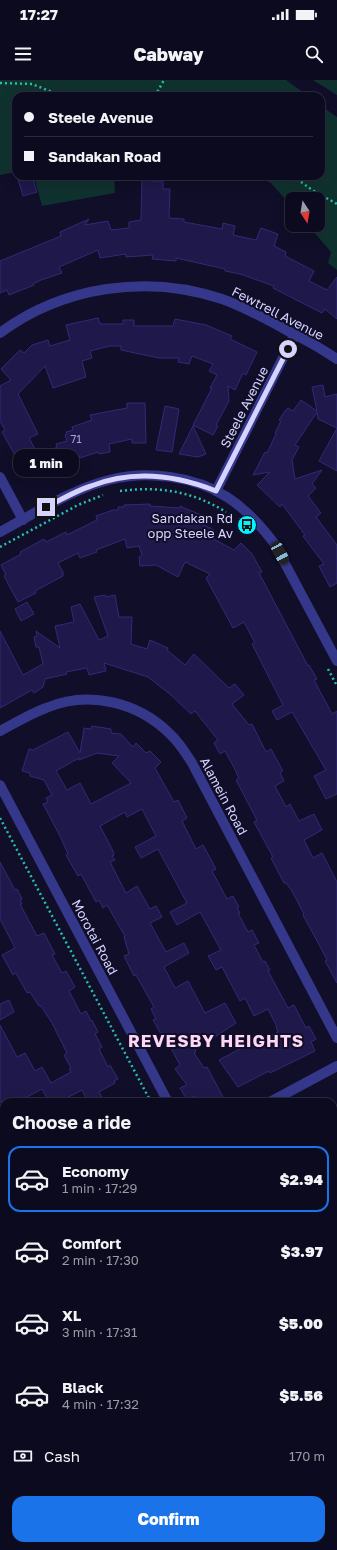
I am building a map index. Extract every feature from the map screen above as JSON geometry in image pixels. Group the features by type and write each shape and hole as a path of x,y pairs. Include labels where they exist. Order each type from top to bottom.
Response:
{"street":[{"name":"Fewtrell Avenue","path":"0,333 26,316 67,298 108,289 144,286 185,290 221,299 257,314 337,359"},
{"name":"Steele Avenue","path":"216,491 295,334"},
{"path":"0,532 90,486 110,480 128,476 165,477 196,483 216,491 238,505 252,517 274,543 337,661"},
{"path":"0,477 23,520"},
{"name":"Alamein Road","path":"0,731 46,707 83,699 120,703 157,722 171,734 183,748 192,763 337,1038"},
{"name":"Morotai Road","path":"0,785 166,1098"},
{"path":"277,1098 337,1066"}],"path":[{"path":"157,92 164,80"},
{"path":"0,83 32,84 52,92"},
{"path":"298,180 312,190 337,204"},
{"path":"118,491 145,489 172,491 201,498 229,514"},
{"path":"0,546 78,505 105,494"},
{"path":"326,664 337,686"},
{"path":"0,818 149,1098"}],"green space":[{"path":"0,80 286,80 302,92 12,92 12,173 0,175"},
{"path":"313,80 337,80 337,95"},
{"path":"325,109 337,117 337,270 328,263 331,252 314,232 325,232 325,192 285,192 285,199 271,183 265,180 325,180"},
{"path":"35,180 114,180 115,193 42,206"}],"building":[{"path":"18,180 33,180 37,192 23,196"},
{"path":"142,180 163,181 163,189 170,189 169,218 184,219 184,222 222,229 223,223 235,226 233,235 256,240 261,228 278,234 274,246 286,252 285,256 314,271 309,281 327,290 337,277 337,319 325,309 322,313 273,288 274,286 240,274 225,271 225,269 176,258 176,261 152,259 153,255 126,257 126,254 100,258 98,250 59,267 62,273 41,280 33,284 34,285 9,295 7,290 0,293 0,261 61,236 60,232 89,219 85,225 108,221 111,230 129,228 129,222 141,220"},
{"path":"98,318 100,324 123,324 123,320 134,320 134,326 173,326 175,319 206,325 232,336 230,339 257,352 246,375 243,373 235,390 228,386 229,401 216,425 218,426 213,435 193,425 217,375 209,371 213,364 192,356 189,364 178,362 179,358 159,358 121,350 121,346 110,346 90,351 92,358 82,361 86,377 53,388 45,366 18,394 38,434 29,438 38,454 20,464 2,432 5,430 0,421 0,386 11,380 1,369 20,350 24,353 32,345 48,340 50,346 70,340 66,325"},
{"path":"323,385 325,397 337,394 337,428 318,419 317,412 295,445 299,447 292,460 295,479 322,470 312,484 316,488 308,496 321,513 316,517 337,545 337,583 330,587 319,566 324,564 303,536 305,535 282,504 280,507 257,485 270,472 253,475 265,452 267,453 281,421 279,420 285,411 288,408 293,411 301,400 317,411 312,387"},
{"path":"127,403 145,403 146,443 132,443 132,439 109,444 110,452 99,454 98,452 80,458 79,456 58,465 59,468 49,474 47,470 42,473 35,459 57,447 56,444 67,441 65,435 67,434 66,432 73,430 72,427 92,420 90,415 127,408"},
{"path":"165,406 179,409 172,452 156,450"},
{"path":"193,426 206,454 198,457 179,454"},
{"path":"337,428 337,471 319,461"},
{"path":"150,504 150,506 180,508 180,506 201,515 198,522 214,530 210,537 234,550 241,543 252,554 262,572 259,573 308,666 309,665 317,679 314,680 332,714 337,711 337,794 326,799 314,776 326,770 292,712 277,720 272,711 283,705 252,644 255,643 244,622 233,628 206,578 210,574 185,562 178,577 156,565 140,566 139,557 142,555 139,546 127,548 125,539 96,550 97,552 80,558 78,553 58,563 63,572 63,576 35,591 36,593 18,602 4,576 6,575 1,565 21,554 20,552 44,539 46,542 66,532 67,535 97,520 96,516 113,510 118,510 118,507 124,507 124,505"},
{"path":"105,595 106,597 115,595 119,617 132,617 131,644 147,649 150,640 168,648 167,650 185,665 194,654 229,688 235,684 244,695 232,704 249,725 252,724 266,752 271,749 283,771 280,773 284,781 275,786 286,807 290,804 299,821 314,814 322,830 304,840 313,858 322,853 337,882 337,983 292,891 286,883 284,883 271,858 273,857 254,822 257,820 236,780 239,778 237,773 225,751 220,754 214,743 218,740 195,711 191,714 171,695 148,677 104,663 106,671 89,675 87,668 66,672 67,674 45,679 43,687 34,693 32,690 0,708 0,631 23,675 43,664 39,647 36,647 34,637 37,636 36,631 60,648 55,626 74,622 71,607 80,604 99,640 108,636 94,597"},
{"path":"27,602 34,614 21,621 15,609"},
{"path":"92,726 111,729 111,733 121,734 133,747 136,743 146,753 150,751 161,762 155,768 174,802 178,800 187,818 182,821 196,849 203,845 216,869 212,871 227,899 233,896 239,907 237,908 240,913 238,913 248,932 252,930 259,943 254,945 263,962 265,961 270,970 268,971 288,1008 294,1005 306,1028 309,1026 316,1039 311,1042 315,1051 270,1073 269,1071 238,1087 219,1060 249,1044 258,1042 278,1032 277,1027 268,1009 254,1016 245,998 240,1001 222,967 216,970 208,956 221,950 200,912 177,925 170,912 187,903 158,849 141,858 135,847 156,836 142,809 127,817 125,812 100,826 113,851 114,855 112,856 115,860 110,862 126,893 137,886 150,909 156,906 162,917 150,923 166,952 184,943 189,953 164,967 175,988 188,981 205,1013 225,1003 236,1023 215,1037 213,1034 193,1044 196,1052 194,1053 204,1068 207,1067 223,1098 195,1098 194,1096 186,1098 180,1088 187,1085 175,1069 180,1065 163,1033 161,1034 153,1020 156,1019 151,1009 154,1007 136,975 134,976 124,956 129,954 125,936 107,905 103,908 99,900 96,902 81,874 78,876 66,855 68,854 61,838 43,804 48,802 46,798 52,795 44,780 30,776 30,773 22,771 29,749 33,750 68,732 80,753 84,728 91,729","holes":["97,753 119,756 112,763 131,783 91,804 80,783 67,790 56,771 79,758 79,760"]},
{"path":"0,862 15,890 17,889 22,899 20,900 22,904 20,904 37,936 44,933 55,954 52,955 62,973 66,971 75,987 69,991 81,1014 86,1011 98,1032 95,1034 102,1047 99,1049 108,1067 110,1065 118,1079 114,1081 115,1083 99,1092 102,1098 86,1098 82,1090 67,1098 47,1098 42,1089 25,1098 0,1098 0,1025 17,1057 25,1053 35,1071 42,1067 51,1083 71,1072 69,1069 71,1068 64,1055 67,1053 52,1023 30,992 27,993 16,973 13,975 2,955 15,948 0,919"},
{"path":"9,1000 14,1012 0,1020 0,1004"}],"place":[{"name":"Sandakan Rd opp Steele Av","path":"247,525"}],"district":[{"name":"REVESBY HEIGHTS","path":"216,1041"}],"route":[{"path":"46,507 90,486 128,476 165,477 183,480 196,483 216,491 288,349"}]}
